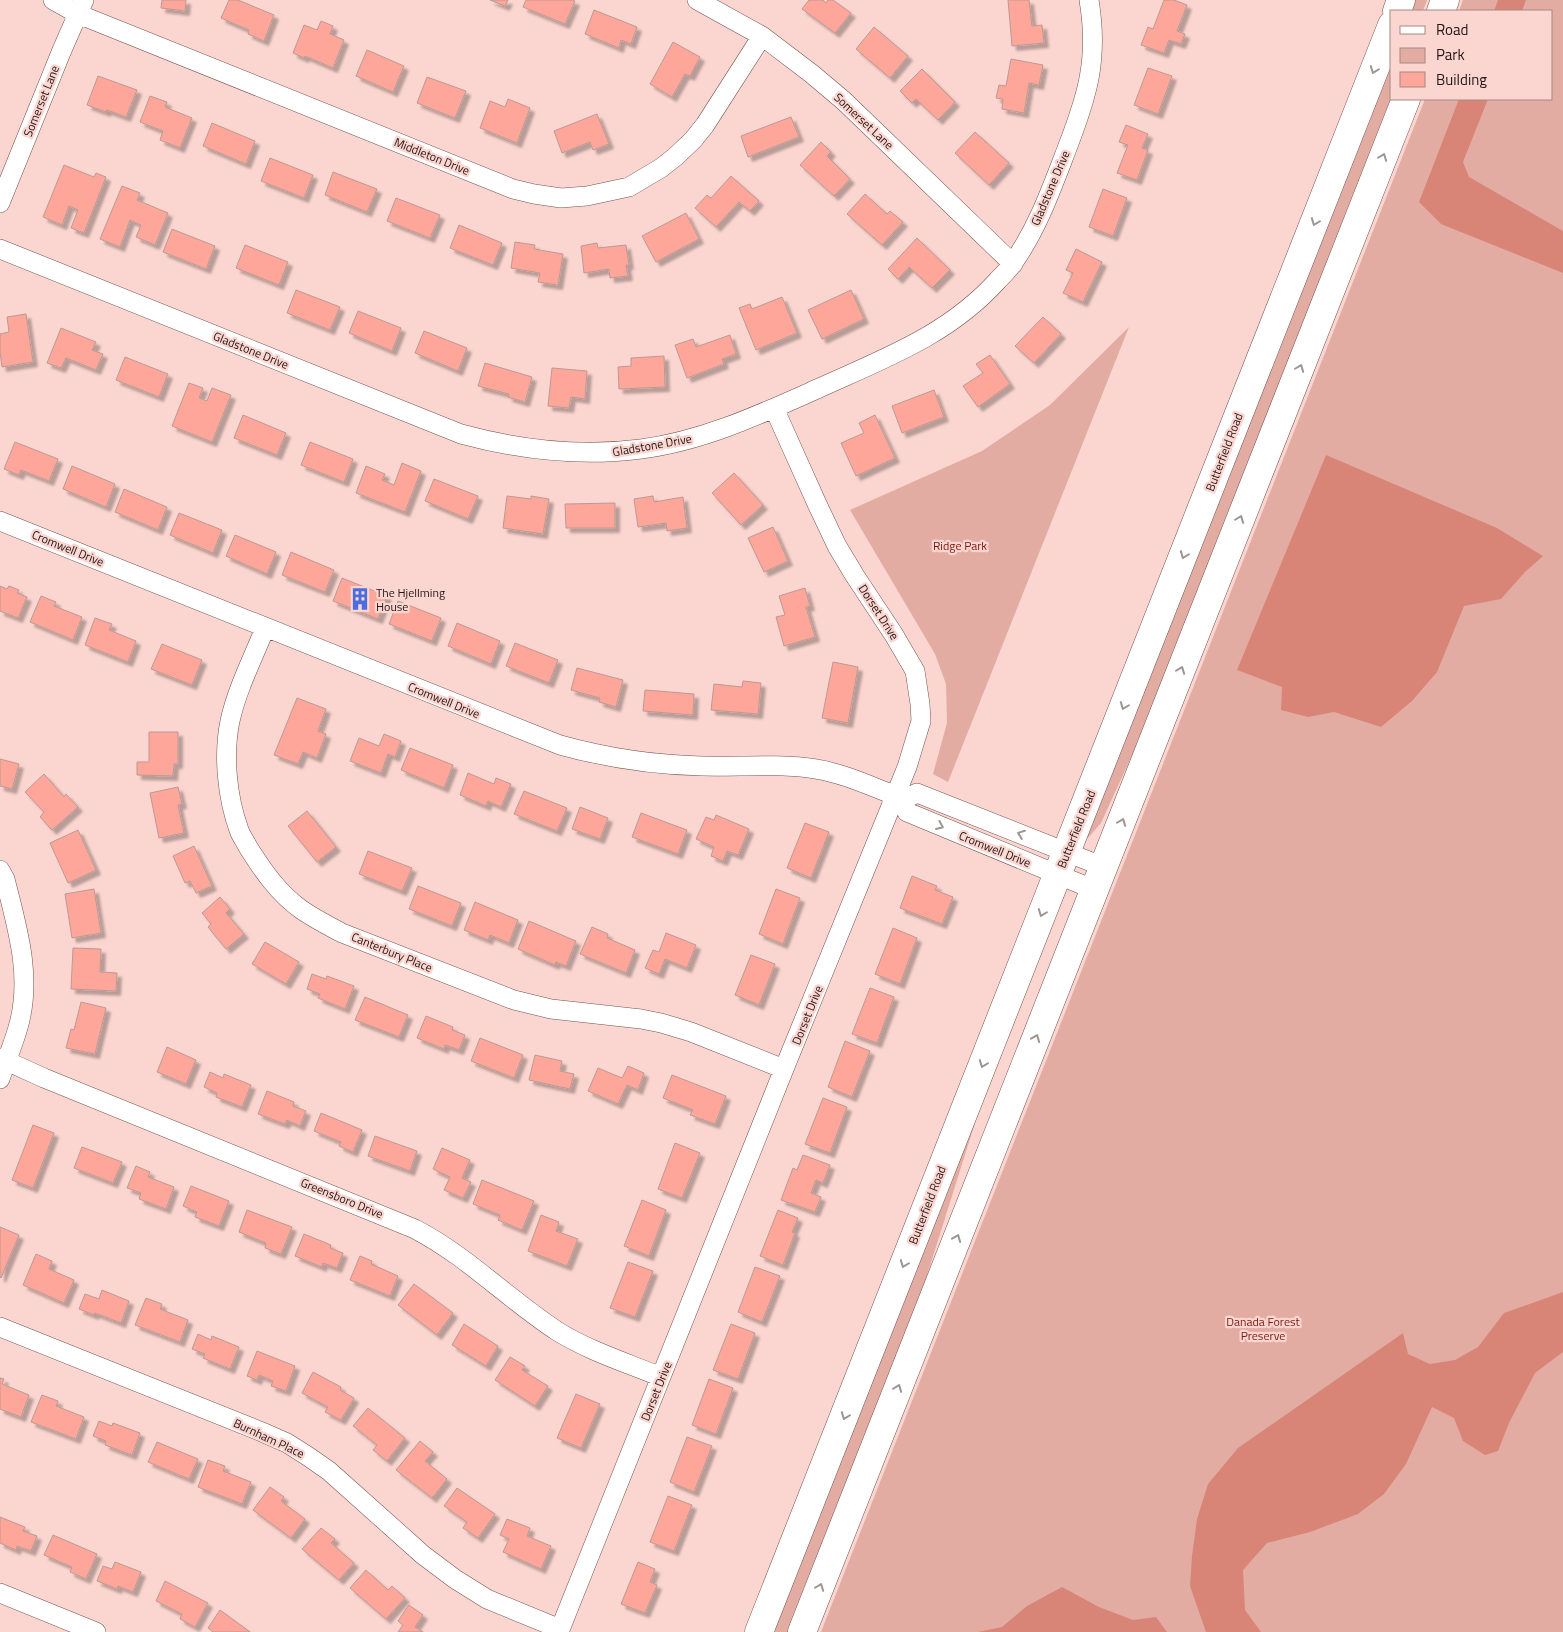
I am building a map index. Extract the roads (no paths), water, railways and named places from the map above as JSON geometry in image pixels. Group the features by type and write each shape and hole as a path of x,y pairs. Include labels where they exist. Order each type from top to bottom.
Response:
{"main road":[{"name":"Butterfield Road","path":"759,1632 1390,30"},
{"path":"802,1632 1406,100"}],"street":[{"name":"Middleton Drive","path":"52,0 81,7 513,188 534,194 561,198 587,196 629,187 676,157 705,125 762,36"},
{"name":"Somerset Lane","path":"697,0 762,36 812,74 844,101 1013,264"},
{"name":"Gladstone Drive","path":"0,249 440,426 489,441 551,452 592,453 642,449 698,437 774,408 933,335 971,307 990,290 1013,264 1043,211 1085,99 1092,58 1093,30 1089,0"},
{"name":"Somerset Lane","path":"0,203 81,7"},
{"name":"Dorset Drive","path":"560,1631 784,1069 901,798 921,721 915,671 894,634 837,546 774,408"},
{"name":"Cromwell Drive","path":"0,521 532,735 584,752 626,761 664,765 773,765 818,769 851,778 901,798 917,793 1099,879"},
{"name":"Canterbury Place","path":"265,628 234,708 228,739 227,774 239,831 268,877 281,892 302,910 325,925 342,933 514,1000 551,1009 661,1023 691,1032 784,1069"},
{"path":"0,870 5,879 21,945 25,984 19,1026 3,1059 0,1079"},
{"name":"Greensboro Drive","path":"3,1059 44,1078 415,1229 449,1249 559,1332 588,1347 661,1377"},
{"name":"Burnham Place","path":"0,1326 262,1432 287,1444 329,1471 455,1579 496,1603 560,1631"},
{"path":"0,1593 96,1632"}],"place":[{"name":"The Hjellming House","path":"360,599"}],"park label":[{"name":"Ridge Park","path":"960,545"},
{"name":"Danada Forest Preserve","path":"1263,1328"}]}
